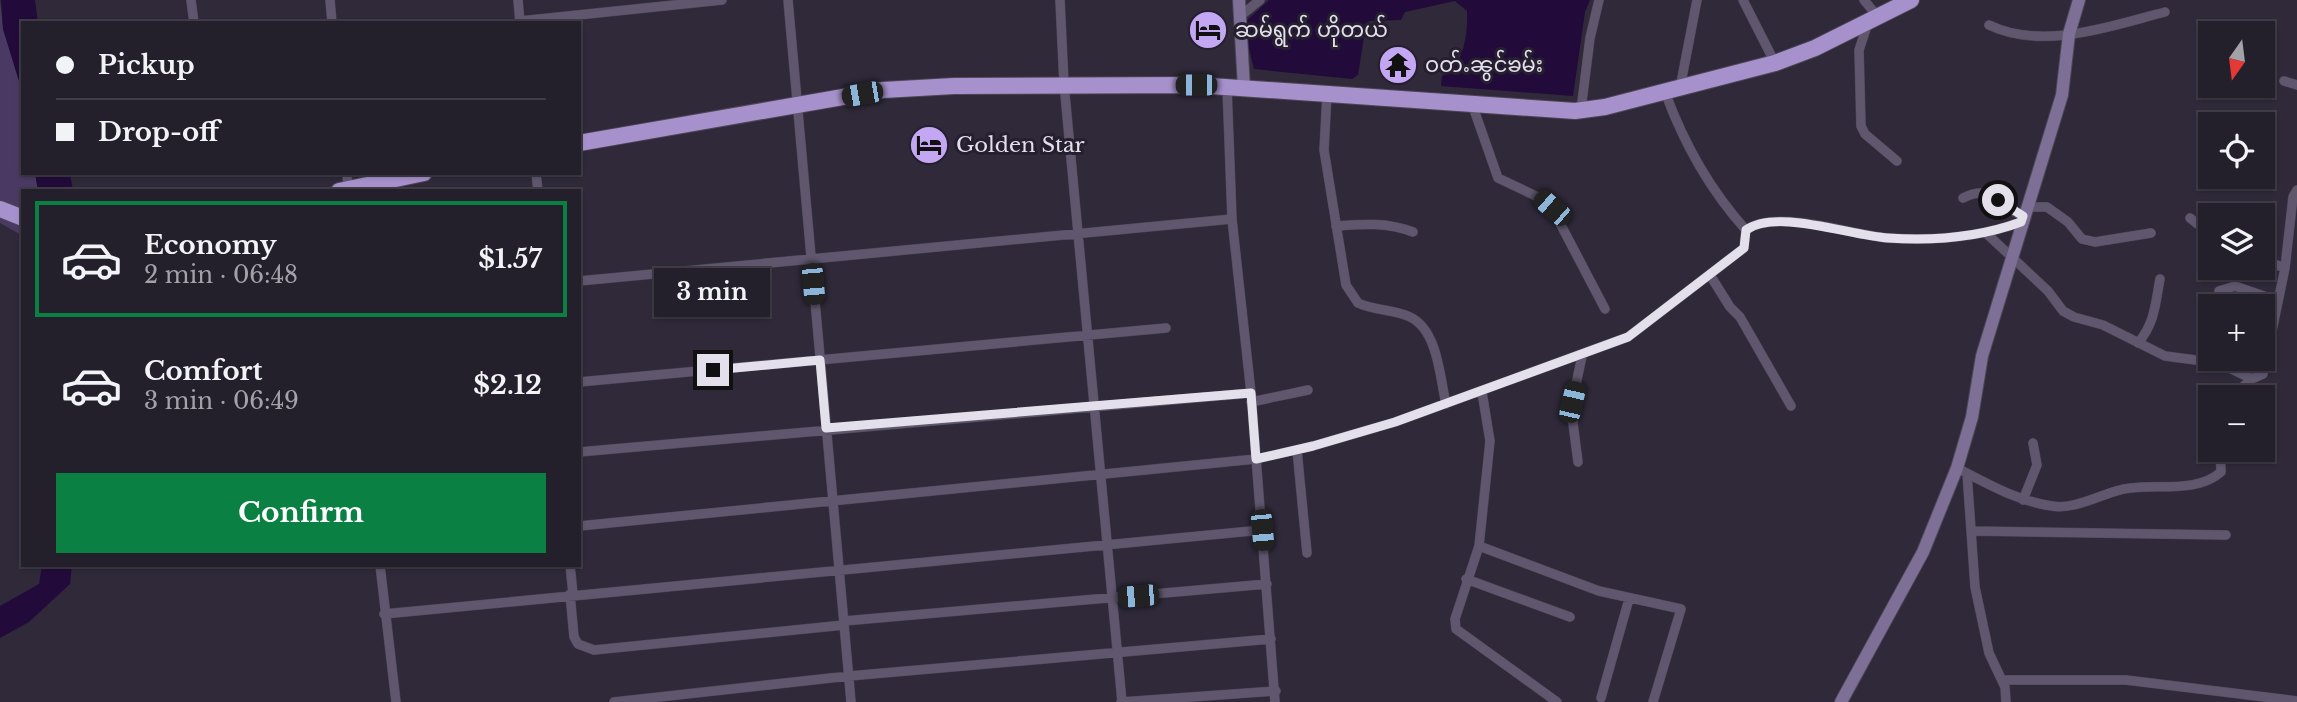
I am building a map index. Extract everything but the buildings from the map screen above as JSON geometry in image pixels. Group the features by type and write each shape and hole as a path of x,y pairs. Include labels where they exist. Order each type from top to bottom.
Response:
{"highway":[{"path":"581,143 883,90 1064,84 1236,87 1580,110 1673,90 1775,63 1815,48 1903,2"},
{"path":"346,186 412,175"},
{"path":"0,209 21,217"}],"street":[{"path":"191,0 194,21"},
{"path":"330,0 332,21"},
{"path":"518,0 520,21"},
{"path":"529,21 722,0"},
{"path":"788,0 851,702"},
{"path":"1060,0 1064,84 1121,702 1276,691"},
{"path":"1239,0 1232,219 1251,398 1275,702"},
{"path":"1239,17 1260,0"},
{"path":"1580,110 1590,38 1599,0"},
{"path":"1697,0 1673,90 1680,134 1717,198 1746,230"},
{"path":"1743,0 1775,63"},
{"path":"1864,0 1873,20 1859,50 1861,125 1865,134 1897,161"},
{"path":"1841,702 1923,552 1962,471 1982,356 2023,215 2062,95 2069,34 2079,0"},
{"path":"1989,25 2008,35 2069,34 2165,12"},
{"path":"2284,81 2297,85"},
{"path":"1327,94 1324,150 1350,295 1369,308 1404,315 1424,325 1430,338 1446,404"},
{"path":"1472,104 1498,178 1540,198 1552,208 1605,309"},
{"path":"2245,385 2263,374 2285,268 2293,197 2297,190"},
{"path":"1963,198 1974,193 1989,194 2023,215"},
{"path":"581,526 1256,459 1297,450 1482,392 1628,337 1744,248 1746,230 1752,225 1774,221 1889,238 1987,234 2023,215 2047,207 2068,222 2082,239 2095,243 2151,233"},
{"path":"2190,218 2198,224"},
{"path":"581,281 1232,219"},
{"path":"1336,226 1370,223 1413,232"},
{"path":"1987,234 2011,259 2048,290 2063,311 2103,325 2165,356 2219,363 2252,379"},
{"path":"2275,264 2285,268"},
{"path":"1710,275 1730,307 1740,317 1791,406"},
{"path":"2138,343 2151,328 2155,317 2160,279"},
{"path":"2218,291 2235,286 2278,301"},
{"path":"581,382 1087,333 1166,328"},
{"path":"1578,462 1571,408 1582,356"},
{"path":"581,452 1094,406 1251,398 1308,390"},
{"path":"1482,392 1490,441 1479,546 1466,579 1455,619 1456,629 1558,702"},
{"path":"2023,500 2037,465 2033,443"},
{"path":"1297,450 1307,553"},
{"path":"1962,471 2023,500 2057,507 2123,489 2172,486 2207,480 2221,472 2221,462"},
{"path":"1962,471 1972,531 1975,587 1989,653 2003,680 2006,702"},
{"path":"384,614 839,568 1262,530"},
{"path":"1972,531 2226,535"},
{"path":"1479,546 1629,599 1681,609 1653,702"},
{"path":"380,567 396,702"},
{"path":"570,567 574,637 578,644 594,650 844,623 1267,584"},
{"path":"1466,579 1570,617"},
{"path":"1601,698 1629,599"},
{"path":"614,702 849,676 1271,639"},
{"path":"2003,680 2126,680 2297,701"}],"shaded area":[{"path":"0,0 3,29 21,88 21,175 35,175 38,189 21,189 21,235 0,223"},
{"path":"1,0 35,0 38,21 21,21 21,88 3,29"},
{"path":"1269,0 1590,0 1585,12 1573,96 1441,86 1442,76 1449,72 1460,57 1467,29 1467,11 1455,1 1405,12 1401,20 1369,21 1358,75 1352,79 1254,69 1243,24"},
{"path":"35,175 70,175 73,189 38,189"},
{"path":"42,567 72,567 70,584 29,622 0,638 0,606 39,584"}],"place":[{"name":"ဆမ်ရွက် ဟိုတယ်","path":"1208,30"},
{"name":"ဝတ်ႉၼွင်ၶမ်း","path":"1398,65"},
{"name":"Golden Star","path":"929,145"}],"route":[{"path":"713,370 820,360 826,428 1251,393 1256,459 1395,422 1628,337 1744,248 1746,230 1752,225 1774,221 1889,238 1987,234 2021,222 2023,216 2012,212 1998,200"}]}
